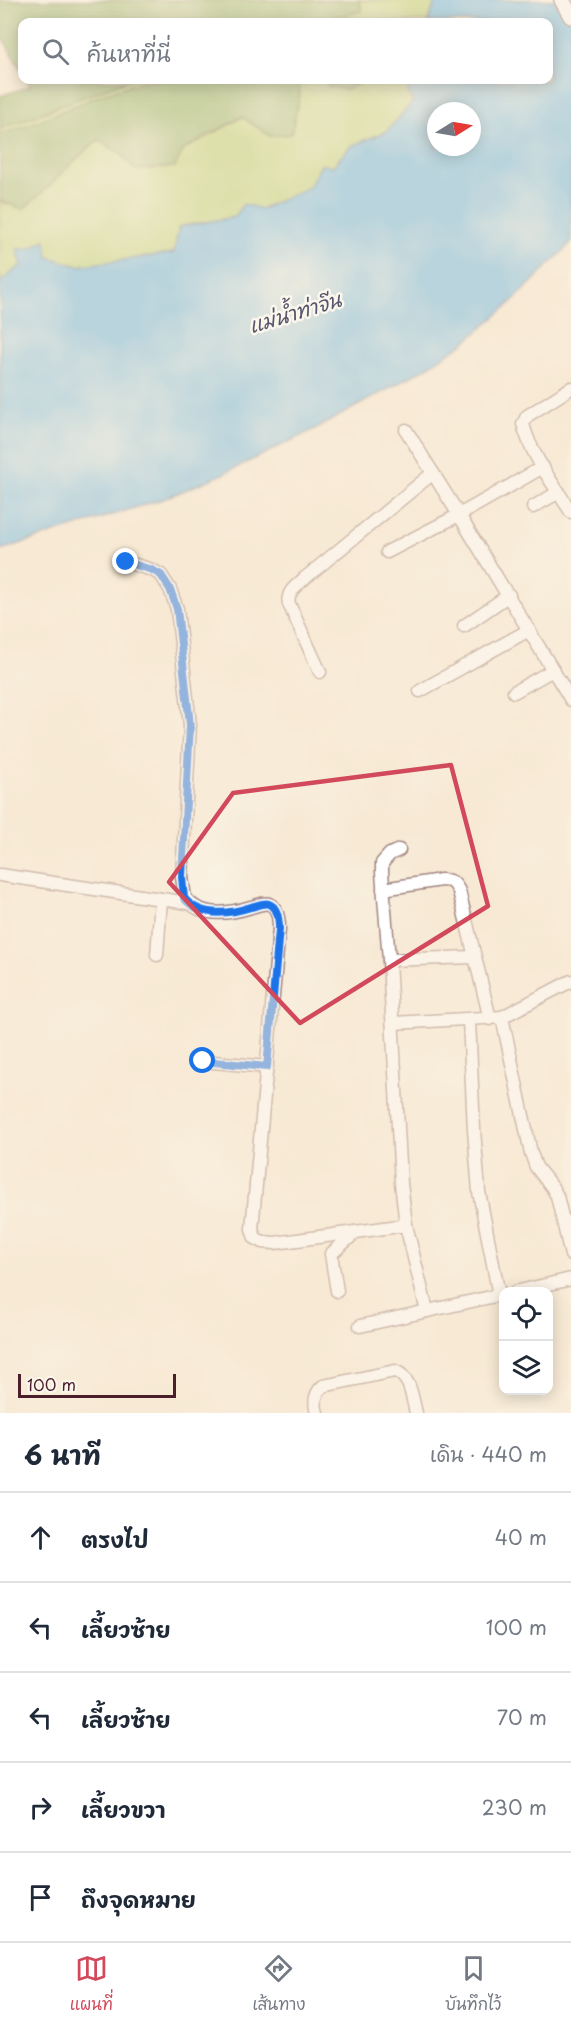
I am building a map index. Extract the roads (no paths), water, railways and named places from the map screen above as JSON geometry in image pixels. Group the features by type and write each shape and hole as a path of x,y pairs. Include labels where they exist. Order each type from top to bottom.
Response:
{"main road":[{"path":"562,0 571,16"}],"street":[{"path":"570,391 527,416 523,424 525,433 543,467 571,512"},
{"path":"406,430 509,595 571,700"},
{"path":"387,552 543,467"},
{"path":"320,672 289,604 288,598 291,592 433,473"},
{"path":"533,507 559,492"},
{"path":"126,562 161,575 170,589 177,609 190,725 182,893 188,903 195,908 219,913 269,904 274,908 278,917 279,929 252,1229 255,1238 263,1242 275,1243 406,1225"},
{"path":"464,626 509,595"},
{"path":"420,691 529,630"},
{"path":"514,692 553,670"},
{"path":"399,850 390,854 382,863 393,1023 398,1148 406,1225 427,1311"},
{"path":"0,875 188,903"},
{"path":"383,889 441,880 451,880 455,883 459,891 474,957 496,1018 531,1153 536,1167 552,1187 556,1196 571,1255"},
{"path":"157,955 161,899"},
{"path":"389,960 474,957"},
{"path":"393,1023 496,1018 571,981"},
{"path":"469,1020 479,1192 499,1287"},
{"path":"203,1061 267,1067"},
{"path":"337,1291 331,1254 356,1232"},
{"path":"537,1287 571,1279"},
{"path":"360,1326 499,1294"},
{"path":"317,1413 316,1397 318,1390 323,1386 395,1371 407,1381 416,1413"}],"water":[{"name":"แม่น้ำท่าจีน","path":"436,0 571,0 571,243 510,304 464,343 424,369 319,427 223,474 163,499 0,550 0,282 22,265 17,249 29,249 46,240 48,257 78,266 174,253 179,227 235,217 243,204 262,209 309,187 321,165 333,166 351,146 386,132 413,102 408,92 408,84 553,84 553,18 429,18"}]}
